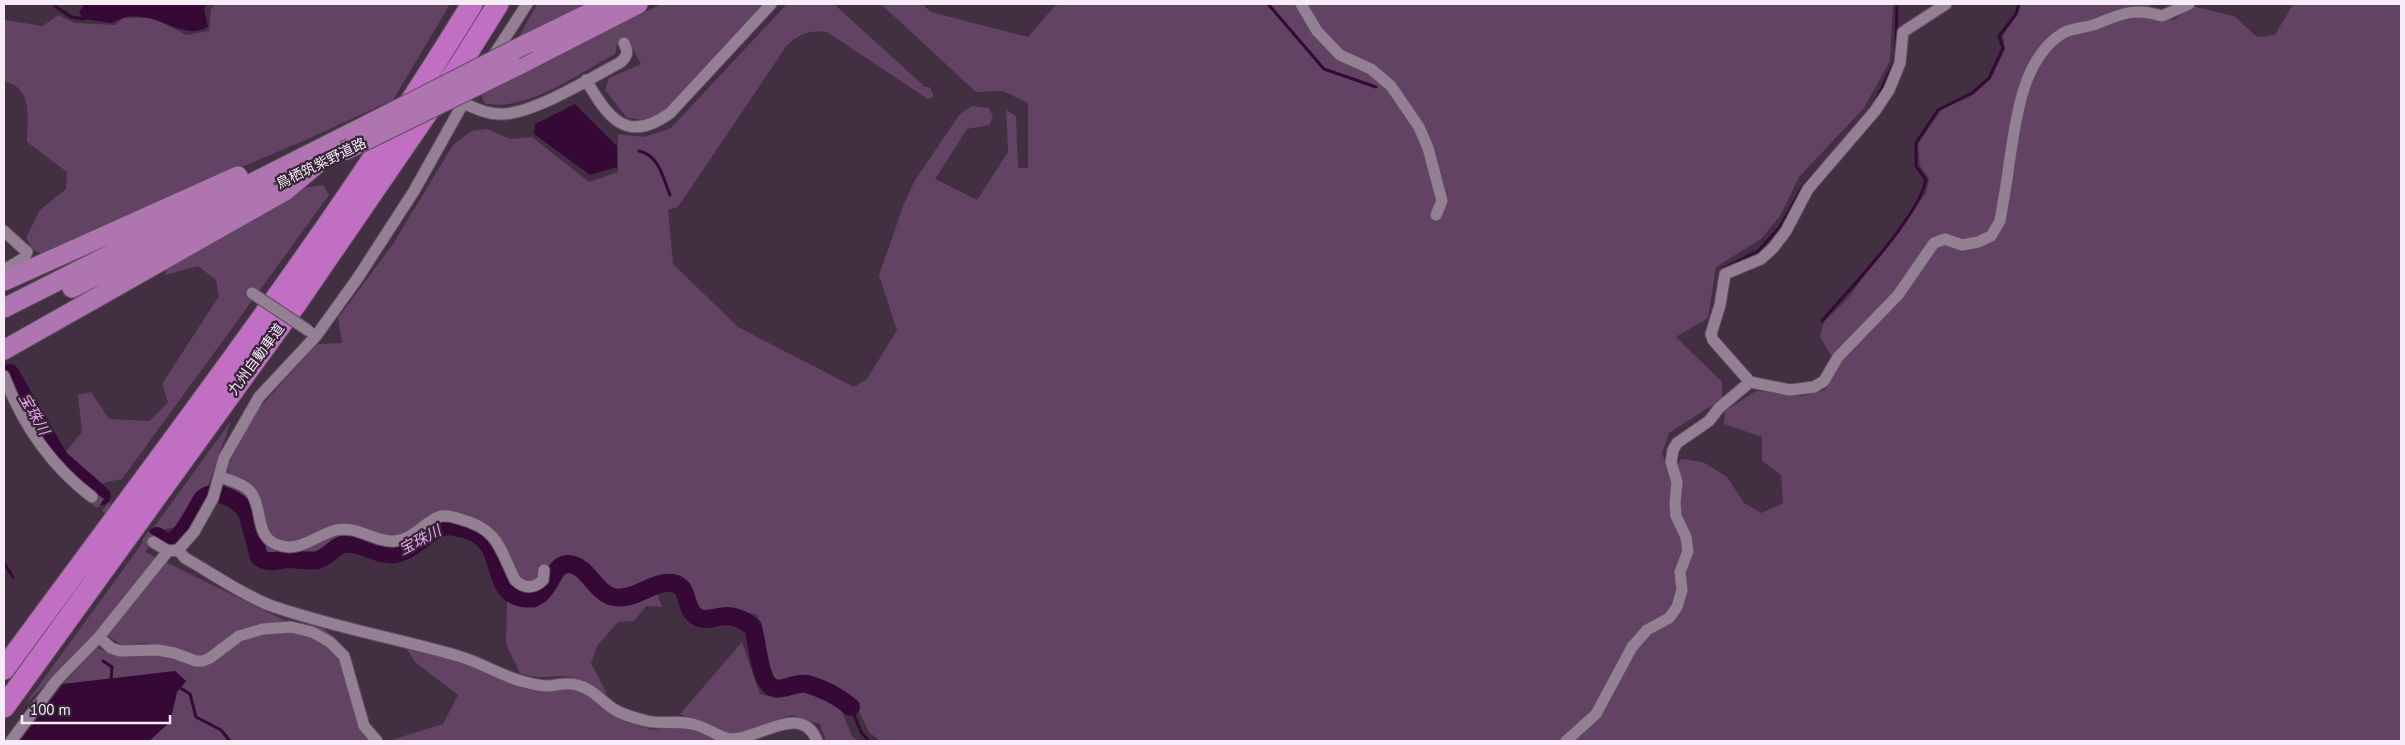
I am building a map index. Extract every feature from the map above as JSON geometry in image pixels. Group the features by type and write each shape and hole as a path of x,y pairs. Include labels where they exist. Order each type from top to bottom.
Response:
{"highway":[{"path":"426,79 463,4"},
{"name":"九州自動車道","path":"4,669 282,288 426,79 472,4"},
{"name":"九州自動車道","path":"4,707 304,293 455,73 498,4"}],"main road":[{"name":"鳥栖筑紫野道路","path":"9,312 317,164 353,132 608,4"},
{"name":"鳥栖筑紫野道路","path":"9,312 337,148 515,66 638,4"},
{"path":"4,281 311,142 337,148"},
{"path":"4,350 285,191 317,164"}],"street":[{"path":"11,741 56,681 99,637 173,550 194,532 217,487 224,458 258,397 358,279 414,191 463,102 526,4"},
{"path":"586,80 604,111 615,120 630,126 643,127 657,123 670,113 771,4"},
{"path":"1301,4 1317,31 1340,55 1371,69 1391,86 1419,127 1428,148 1442,201 1436,215"},
{"path":"1946,4 1903,32 1900,63 1889,90 1864,127 1808,190 1786,231 1773,248 1761,259 1725,274 1720,305 1710,334 1713,340 1750,382 1790,390 1814,387 1824,381 1838,357 1898,295 1934,243 1944,239 1962,245 1978,242 1991,236 2000,221 2018,110 2024,87 2047,46 2064,32 2078,30 2127,11 2146,11 2162,16 2189,4"},
{"path":"463,102 480,111 502,114 526,110 621,62 627,56 628,50 624,43"},
{"path":"4,231 27,252 24,258 4,270"},
{"path":"252,292 312,333"},
{"path":"4,376 36,439 58,469 92,497"},
{"path":"1566,741 1596,714 1632,647 1648,630 1669,618 1677,607 1682,590 1680,572 1688,551 1686,537 1676,516 1677,482 1671,462 1672,450 1678,443 1709,421 1719,408 1750,382"},
{"path":"217,487 246,488 252,494 265,536 275,544 284,547 295,547 337,530 352,530 393,541 414,535 437,517 445,515 475,523 485,528 495,538 515,580 519,584 528,587 536,586 543,580 544,570"},
{"path":"153,542 173,550 270,605 328,623 460,656 523,682 546,686 564,683 577,684 589,690 613,709 631,718 651,722 684,722 698,725 728,739 745,738 781,723 793,722 806,726 814,733 817,741"},
{"path":"99,637 111,648 120,652 158,650 174,652 196,661 203,661 210,658 239,636 262,629 292,627 312,632 330,642 344,656 364,726 378,741"}],"shaded area":[{"path":"84,4 207,4 204,9 208,27 197,31 186,30 139,16 126,17 112,23 84,19 79,13"},
{"path":"214,4 450,4 393,100 308,139 175,195 46,256 32,249 26,238 40,210 66,189 67,172 27,142 28,114 24,97 14,85 4,81 4,20 43,26 58,15 75,23 115,25 123,18 153,18 186,35 209,31 211,10"},
{"path":"537,4 590,4 515,44"},
{"path":"661,4 763,4 663,112 644,120 627,118 605,90 609,78 641,64 629,42 617,44 615,54 551,90 517,102 500,105 484,103 481,93"},
{"path":"787,4 834,4 925,87 929,87 933,97 928,99 827,32 810,32 796,38 787,45 678,207 668,210 673,264 738,327 854,387 867,379 897,330 879,275 904,204 915,180 960,114 972,106 989,108 993,117 989,125 967,129 935,179 977,200 1008,152 1006,110 1016,116 1018,168 1028,168 1028,103 1003,91 976,92 881,4 922,4 931,12 1028,37 1054,7 1060,4 1893,4 1890,61 1864,108 1799,177 1780,216 1761,239 1716,267 1708,318 1676,337 1722,382 1722,399 1669,433 1662,453 1670,476 1681,459 1703,462 1727,477 1744,503 1762,513 1783,503 1781,475 1762,461 1762,437 1724,424 1725,411 1756,391 1803,396 1825,390 1838,367 1820,337 1824,322 1848,298 1926,193 1929,178 1920,166 1918,144 1942,109 1973,95 1991,79 2005,49 2003,35 2017,15 2021,4 2149,4 2157,19 2174,20 2192,6 2234,16 2257,37 2275,35 2293,4 2401,4 2401,741 880,741 869,732 852,697 801,676 782,682 768,675 758,615 732,609 708,615 694,607 688,581 669,577 633,591 607,591 582,563 569,559 562,561 556,566 540,588 533,593 525,594 515,591 508,585 495,547 483,532 452,525 436,527 412,544 396,549 383,548 352,539 337,543 319,555 314,556 288,552 273,555 260,548 248,505 225,491 229,464 254,414 317,344 342,343 338,318 393,244 453,145 471,131 487,129 510,139 532,137 589,182 618,172 618,134 644,137 671,128"},
{"path":"575,104 617,146 617,167 590,175 534,134 535,124"},
{"path":"323,185 329,195 122,479 102,483 65,453 82,432 78,395 91,392 109,419 150,421 168,402 162,384 219,296 216,280 198,266 165,275 168,266 302,188"},
{"path":"231,421 208,486 176,527 161,530 145,552 290,623 324,628 349,655 363,719 380,741 149,741 170,722 177,692 186,681 175,672 63,684 97,648 119,657 187,651 146,643 122,645 98,630 24,706"},
{"path":"576,572 605,599 626,601 657,592 662,607 646,606 634,621 618,622 597,646 591,663 607,694 575,678 563,676 537,677 520,673 506,644 507,601 535,608 553,591 563,574"},
{"path":"742,642 760,694 777,698 801,691 840,707 852,736 858,741 826,741 820,724 792,715 734,735 680,714"},
{"path":"404,645 586,693 622,720 653,730 688,726 728,741 388,741 443,724 458,695 415,662"},
{"path":"175,671 186,681 177,692 170,722 149,741 20,741 63,684"}],"waterway":[{"path":"1268,4 1324,69 1376,87"},
{"path":"1896,50 1897,4"},
{"path":"1822,321 1881,253 1910,214 1926,180 1916,166 1916,143 1938,110 1972,93 1989,78 2003,48 1999,36 2016,14 2019,4"},
{"path":"55,6 71,17 84,19"},
{"path":"1876,100 1894,63"},
{"path":"639,151 646,153 656,162 670,195"},
{"path":"1722,269 1758,251 1780,227 1803,186 1821,166"},
{"name":"宝珠川","path":"10,373 59,458 102,496"},
{"name":"宝珠川","path":"157,536 164,540 172,541 185,528 203,498 214,494 221,494 233,499 247,512 259,557 268,561 288,559 318,560 327,556 337,547 346,544 395,554 409,548 441,527 450,526 463,529 478,535 487,543 493,553 504,586 511,593 522,598 532,598 539,595 545,589 557,569 562,565 569,564 575,565 585,573 605,593 618,598 634,595 665,583 678,585 685,592 692,612 699,618 707,619 730,616 741,619 753,627 761,668 769,685 779,689 807,684 830,693 851,707"},
{"path":"4,563 13,577"},
{"path":"103,661 112,667 111,681"},
{"path":"177,686 190,694 196,717 221,730 230,741"},
{"path":"851,707 861,732 869,741"}],"tunnel":[{"path":"586,4 624,43"},
{"path":"92,497 153,542"}]}
